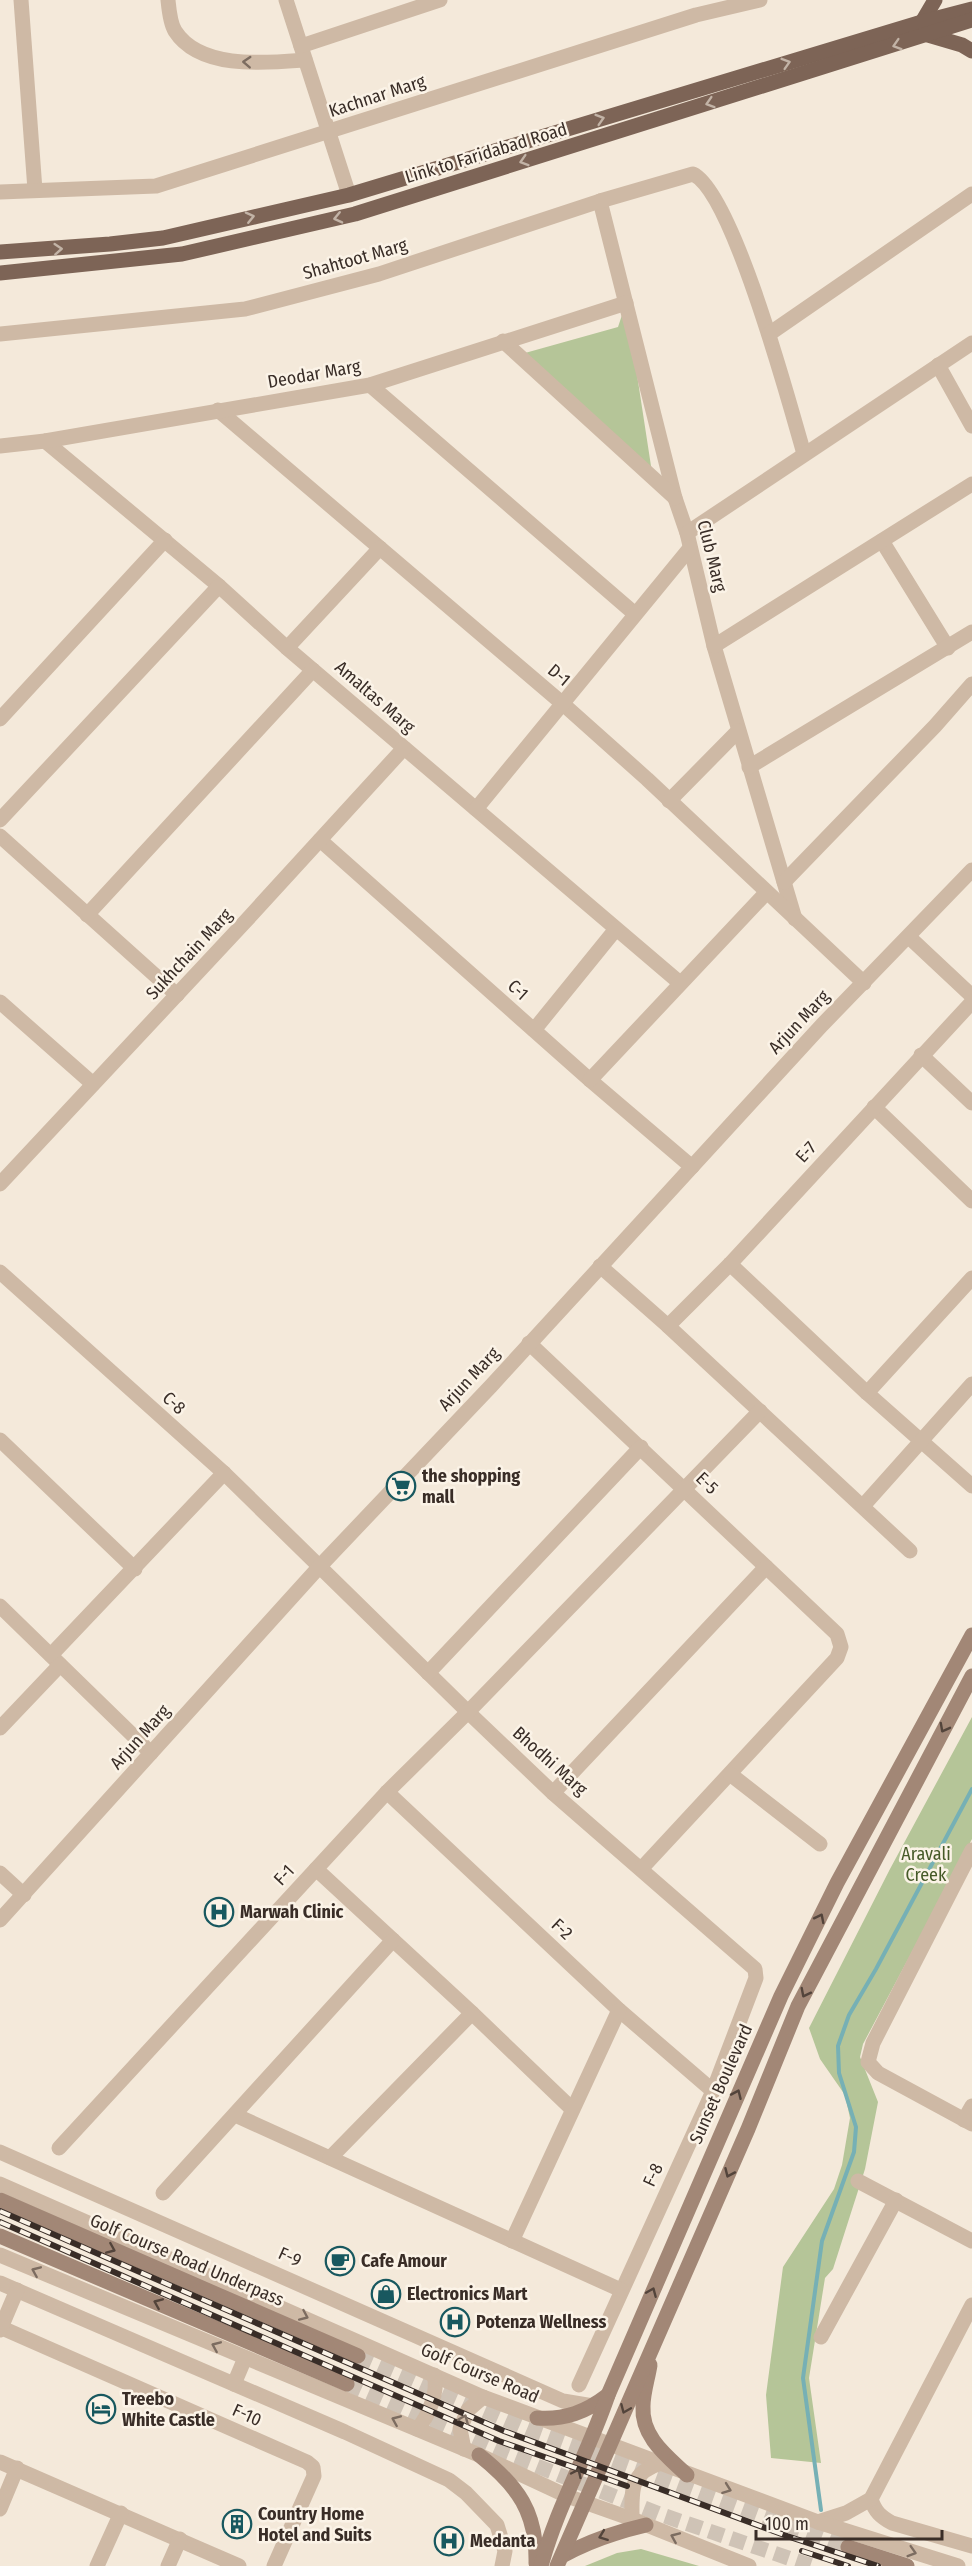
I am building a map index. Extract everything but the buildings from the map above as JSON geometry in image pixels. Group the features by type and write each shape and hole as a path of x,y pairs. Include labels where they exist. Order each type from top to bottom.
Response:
{"main road":[{"path":"935,0 925,28 972,51"},
{"name":"Link to Faridabad Road","path":"0,273 182,254 355,214 925,28 972,9"},
{"name":"Link to Faridabad Road","path":"0,252 110,244 163,237 349,195 925,28 972,20"},
{"name":"Sunset Boulevard","path":"541,2566 608,2395 781,1996 817,1924 972,1635"},
{"path":"560,2561 655,2338 748,2129 798,2006 972,1676"},
{"path":"943,1687 961,1697"},
{"path":"726,2119 748,2129"},
{"name":"Golf Course Road Underpass","path":"0,2200 358,2356"},
{"path":"0,2236 346,2384"},
{"path":"655,2338 643,2407 645,2426 657,2446 687,2475"},
{"path":"537,2418 573,2415 593,2406 608,2395"},
{"path":"479,2455 509,2482 528,2508 537,2538 536,2566"},
{"path":"560,2561 582,2545 639,2522"},
{"path":"848,2547 907,2566"}],"street":[{"path":"21,0 35,190"},
{"path":"168,0 174,30 192,48 239,62 303,53 418,4 440,0"},
{"path":"286,0 349,195"},
{"path":"692,0 696,15"},
{"name":"Kachnar Marg","path":"0,192 156,186 696,15 760,0"},
{"name":"Shahtoot Marg","path":"0,334 245,309 379,274 600,201 683,175 693,174 707,184 734,239 769,334"},
{"path":"804,454 769,334 972,194"},
{"name":"Club Marg","path":"600,201 675,498 689,540 714,646 795,919"},
{"name":"Deodar Marg","path":"0,446 45,441 370,385 626,303"},
{"path":"503,341 675,498"},
{"path":"477,809 635,614 689,540 804,454 972,343"},
{"path":"938,365 972,426"},
{"path":"370,385 635,614"},
{"name":"D-1","path":"218,410 563,704 864,982"},
{"name":"Amaltas Marg","path":"45,441 219,586 313,670 680,983"},
{"path":"714,646 972,484"},
{"path":"0,719 165,540"},
{"path":"882,541 948,648"},
{"path":"288,648 380,548"},
{"path":"0,820 219,586"},
{"path":"749,767 972,632"},
{"path":"87,915 313,670"},
{"path":"784,882 972,684"},
{"path":"669,801 738,731"},
{"name":"Sukhchain Marg","path":"0,1184 404,748"},
{"path":"0,836 177,995"},
{"name":"C-1","path":"320,840 692,1167"},
{"name":"Arjun Marg","path":"0,1920 320,1566 864,982 972,870"},
{"path":"591,1080 766,893"},
{"path":"534,1030 616,929"},
{"path":"909,937 972,996"},
{"name":"E-7","path":"668,1326 730,1264 972,1002"},
{"path":"2,1008 93,1084"},
{"path":"921,1055 972,1103"},
{"path":"874,1107 972,1201"},
{"path":"730,1264 867,1393 972,1486"},
{"path":"600,1266 668,1326 910,1551"},
{"name":"C-8","path":"0,1272 224,1473 320,1566"},
{"path":"867,1393 972,1278"},
{"name":"E-5","path":"529,1343 837,1634 841,1647 837,1658 730,1774"},
{"path":"863,1506 972,1384"},
{"name":"F-1","path":"58,2148 387,1792 760,1412"},
{"path":"0,1440 135,1569"},
{"path":"428,1673 640,1448"},
{"path":"0,1728 135,1569 224,1473"},
{"name":"Bhodhi Marg","path":"320,1566 553,1792 749,1961 755,1969 756,1978"},
{"path":"553,1792 766,1567"},
{"path":"0,1606 151,1753"},
{"path":"642,1868 730,1774 820,1844"},
{"name":"F-2","path":"387,1792 619,2010 713,2091"},
{"path":"970,2116 878,2073 868,2062 873,2043 971,1855"},
{"path":"316,1869 572,2109"},
{"path":"0,1873 24,1895"},
{"path":"163,2193 393,1940"},
{"name":"F-8","path":"579,2385 713,2091 756,1978"},
{"path":"512,2241 619,2010"},
{"path":"330,2158 472,2013"},
{"path":"234,2115 621,2290"},
{"name":"F-9","path":"0,2152 563,2401 593,2406"},
{"path":"858,2181 972,2241"},
{"name":"Golf Course Road","path":"0,2184 483,2397 818,2522 958,2566"},
{"path":"821,2337 896,2200"},
{"path":"0,2255 479,2455 567,2496 749,2566"},
{"path":"0,2283 449,2480 466,2493 497,2525 505,2552 502,2566"},
{"path":"0,2328 17,2290"},
{"path":"818,2522 846,2512 871,2499 972,2305"},
{"name":"F-10","path":"0,2328 307,2462 314,2468 314,2476 274,2566"},
{"path":"234,2384 245,2358"},
{"path":"417,2429 424,2422 437,2384 434,2375"},
{"path":"464,2449 460,2429 468,2410 479,2398 483,2397"},
{"path":"0,2462 237,2565"},
{"path":"639,2522 632,2491 639,2476 647,2468 661,2463"},
{"path":"0,2509 17,2468"},
{"path":"871,2499 874,2509 891,2523 970,2542"},
{"path":"97,2566 121,2513"},
{"path":"168,2566 180,2539"}],"green space":[{"path":"626,303 653,479 525,353 618,327"},
{"name":"Aravali Creek","path":"972,1717 972,1839 863,2044 860,2057 878,2102 865,2169 833,2269 825,2278 809,2378 821,2463 771,2458 766,2395 783,2267 834,2189 842,2165 850,2118 845,2095 820,2059 809,2028 890,1869"},
{"path":"641,2549 699,2566 585,2566 617,2553"}],"waterway":[{"path":"821,2510 803,2378 822,2241 854,2152 856,2127 839,2073 838,2046 849,2015 972,1789"}],"tunnel":[{"path":"358,2356 527,2429 848,2547"},
{"path":"347,2384 506,2454 662,2515 812,2566"}],"railway":[{"path":"0,2211 504,2431 787,2536 878,2566"},
{"path":"0,2222 499,2441 627,2486"},
{"path":"802,2551 848,2566"}],"place":[{"name":"the shopping mall","path":"401,1486"},
{"name":"Marwah Clinic","path":"219,1912"},
{"name":"Cafe Amour","path":"340,2261"},
{"name":"Electronics Mart","path":"386,2294"},
{"name":"Potenza Wellness","path":"455,2322"},
{"name":"Treebo White Castle","path":"101,2409"},
{"name":"Country Home Hotel and Suits","path":"237,2524"},
{"name":"Medanta","path":"449,2541"}]}
